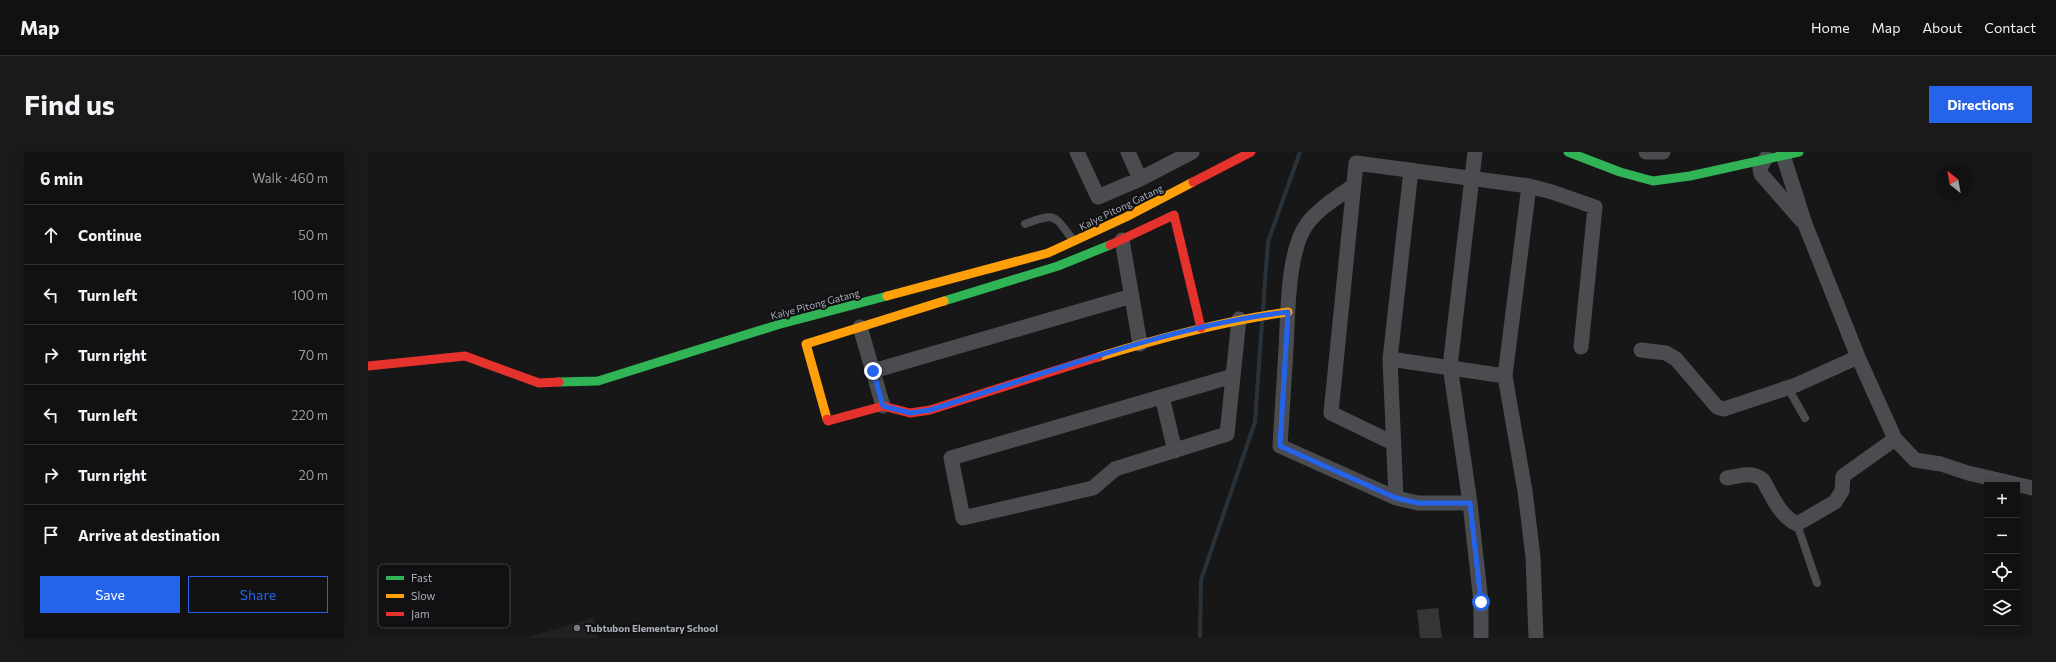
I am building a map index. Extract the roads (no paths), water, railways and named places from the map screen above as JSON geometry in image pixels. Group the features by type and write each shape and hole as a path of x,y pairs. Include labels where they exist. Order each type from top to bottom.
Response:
{"street":[{"path":"1077,152 1098,197 1140,179 1187,153"},
{"path":"1128,152 1140,179"},
{"path":"1475,152 1450,366 1470,503 1481,602 1481,638"},
{"path":"1568,152 1620,172 1653,182 1690,176 1766,158 1800,152"},
{"name":"Kalye Pitong Gatang","path":"368,366 465,356 539,383 598,381 777,325 1048,253 1075,242 1242,154"},
{"path":"1783,155 1805,224 1858,357 1895,439 1915,460 1941,464 1968,473 2032,488"},
{"path":"1766,158 1760,168 1761,174 1805,224"},
{"path":"1393,443 1331,412 1356,163 1529,186 1552,192 1595,208 1581,347"},
{"path":"1396,498 1390,359 1411,170"},
{"path":"1354,186 1319,211 1307,224 1299,238 1295,252 1281,313 1280,446 1396,498 1418,503 1470,503"},
{"path":"1529,186 1505,376 1525,491 1533,557 1536,638"},
{"path":"1201,328 1174,215 1122,240 1058,266 806,344 828,421 883,406 910,413 930,410 1140,344 1239,319 1281,313"},
{"path":"1122,240 1140,344"},
{"path":"873,371 1132,296"},
{"path":"1233,376 951,458 963,518 1093,488 1115,469 1227,434 1239,319"},
{"path":"860,327 883,406"},
{"path":"1641,350 1661,352 1676,359 1720,408 1745,403 1788,388 1858,357"},
{"path":"1390,359 1450,366 1505,376"},
{"path":"1162,397 1175,451"},
{"path":"1727,478 1750,474 1758,476 1763,480 1782,512 1789,520 1797,524 1835,502 1842,491 1843,476 1895,439"}],"lane":[{"path":"1025,224 1048,216 1053,217 1075,242"},
{"path":"1788,388 1805,418"},
{"path":"1797,524 1817,583"}],"waterway":[{"path":"1263,309 1268,242 1300,152"},
{"path":"1200,638 1201,580 1255,422 1262,322"}],"place":[{"name":"Tubtubon Elementary School","path":"577,628"}]}
